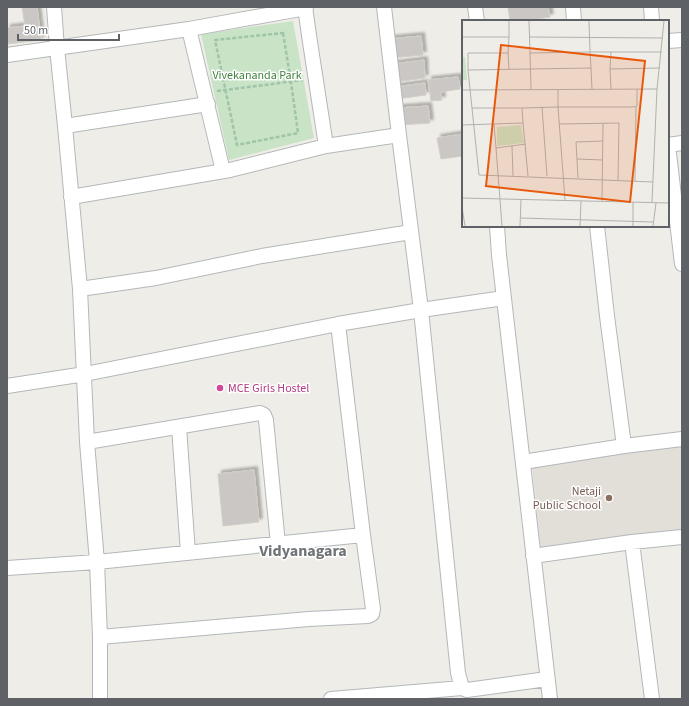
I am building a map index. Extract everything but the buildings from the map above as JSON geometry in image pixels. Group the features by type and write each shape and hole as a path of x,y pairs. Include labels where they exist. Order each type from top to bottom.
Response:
{"street":[{"path":"54,7 56,48 65,126 80,289 87,442 97,562 100,637 100,699"},
{"path":"384,7 421,310 458,673 462,688"},
{"path":"475,7 477,20"},
{"path":"573,7 574,20"},
{"path":"651,7 652,20"},
{"path":"7,55 188,29 306,8 326,146"},
{"path":"188,29 223,171"},
{"path":"669,42 682,40"},
{"path":"65,126 206,98"},
{"path":"71,197 223,171 326,146 399,135"},
{"path":"669,145 682,143"},
{"path":"669,154 682,264"},
{"path":"497,227 499,255 550,699"},
{"path":"597,227 624,446"},
{"path":"80,289 156,278 262,256 411,232"},
{"path":"7,386 84,374 338,324 504,298"},
{"path":"100,637 308,619 368,616 372,614 373,609 338,324"},
{"path":"87,442 260,413 264,415 266,420 278,544"},
{"path":"179,426 188,553"},
{"path":"523,462 624,446 682,439"},
{"path":"7,568 97,562 363,535"},
{"path":"533,556 632,542 682,537"},
{"path":"632,542 652,699"},
{"path":"331,699 462,688 467,690 547,679"}],"path":[{"path":"283,33 291,82 298,134 237,145 215,40 283,33"},
{"path":"206,98 226,89 316,78"}],"shaded area":[{"name":"Netaji Public School","path":"682,444 682,530 541,550 532,466"}],"green space":[{"name":"Vivekananda Park","path":"293,21 314,138 229,160 201,34"}],"place":[{"name":"MCE Girls Hostel","path":"220,388"},
{"name":"Netaji Public School","path":"609,498"}],"district":[{"name":"Vidyanagara","path":"303,550"}]}
